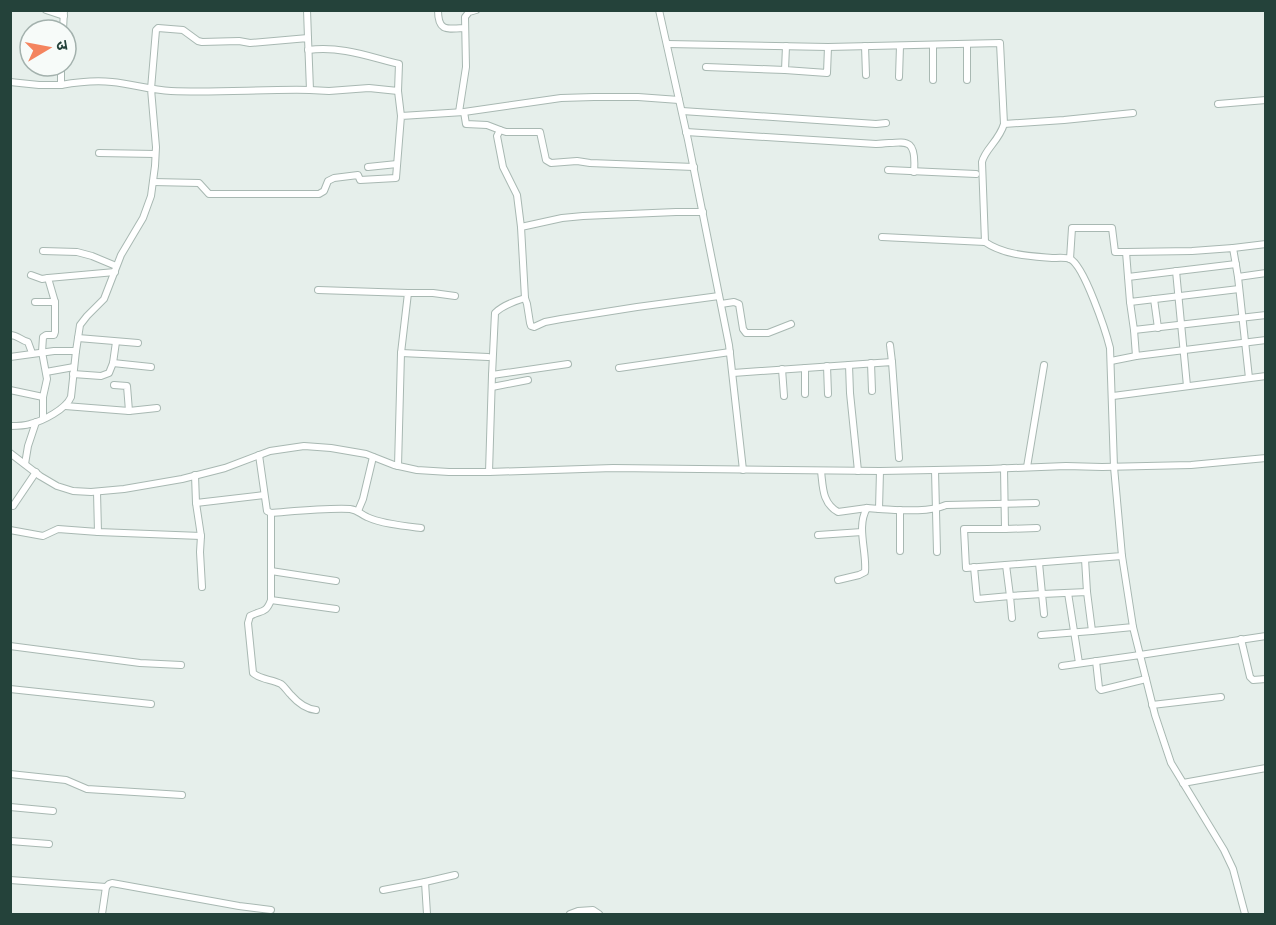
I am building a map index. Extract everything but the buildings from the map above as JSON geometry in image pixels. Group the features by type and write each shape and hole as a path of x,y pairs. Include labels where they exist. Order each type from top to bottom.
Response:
{"street":[{"path":"46,10 64,13"},
{"path":"307,10 310,90"},
{"path":"438,10 439,24 442,27 446,29 465,28"},
{"path":"476,10 469,12 465,17 466,68 462,112 466,124 487,125 506,132 540,132 546,160 551,163 577,161 694,167"},
{"path":"659,10 687,132 730,352 743,470"},
{"path":"10,426 36,422 69,402 80,325 104,299 151,196 155,154 151,89 154,33 159,28 183,30 202,42 250,43 308,38"},
{"path":"667,44 828,47 1000,44 1004,124 1001,133 984,155 982,162 984,242"},
{"path":"967,44 967,80"},
{"path":"933,45 933,80"},
{"path":"785,70 786,46"},
{"path":"866,46 866,75"},
{"path":"899,77 900,46"},
{"path":"706,67 827,73 828,47"},
{"path":"153,182 199,183 209,194 319,194 324,191 328,181 334,178 358,175 360,180 396,178 401,117 398,91 399,64 336,49 308,50"},
{"path":"61,78 61,85"},
{"path":"10,82 61,85 86,81 110,81 151,89 194,92 273,89 329,91 369,88 398,91"},
{"path":"401,117 462,112 561,98 627,97 680,100"},
{"path":"1218,104 1266,100"},
{"path":"682,111 886,123"},
{"path":"1004,124 1133,113"},
{"path":"500,130 497,136 503,167 517,195 525,298 531,326 561,319 719,296"},
{"path":"687,132 876,144 903,142 912,146 914,151 914,172"},
{"path":"99,153 155,154"},
{"path":"368,166 397,164"},
{"path":"888,170 976,174"},
{"path":"521,227 583,216 703,212"},
{"path":"1070,259 1072,228 1112,228 1115,252 1192,251 1266,244"},
{"path":"882,237 984,242 1005,252 1034,257 1070,259 1077,265 1083,276 1110,348 1114,467 1122,556 1133,627 1152,705 1172,763 1233,869 1245,915"},
{"path":"1233,248 1249,378"},
{"path":"43,251 77,252 116,269"},
{"path":"1126,252 1136,356"},
{"path":"1128,277 1236,264"},
{"path":"31,275 42,279 116,269"},
{"path":"1176,271 1187,386"},
{"path":"1238,278 1266,273"},
{"path":"43,418 43,397 47,379 42,352 43,337 55,334 55,302 48,278"},
{"path":"1130,302 1239,289"},
{"path":"318,290 433,293 455,296"},
{"path":"398,466 401,353 408,293"},
{"path":"489,472 495,313 510,303 525,298"},
{"path":"1154,298 1158,328"},
{"path":"35,302 55,302"},
{"path":"721,304 734,302 739,304 743,329 746,333 768,333 791,324"},
{"path":"1134,330 1266,315"},
{"path":"10,335 16,335 28,342 32,353"},
{"path":"78,338 138,343"},
{"path":"1111,361 1266,340"},
{"path":"46,372 73,370 101,376 109,373 116,342"},
{"path":"890,345 899,458"},
{"path":"10,357 42,352 76,351"},
{"path":"619,368 730,352"},
{"path":"401,353 488,357"},
{"path":"733,373 892,362"},
{"path":"113,363 151,367"},
{"path":"871,363 872,391"},
{"path":"492,375 568,364"},
{"path":"849,365 858,471"},
{"path":"1027,467 1044,365"},
{"path":"826,366 828,394"},
{"path":"805,368 805,394"},
{"path":"782,369 784,396"},
{"path":"1113,396 1266,376"},
{"path":"492,387 528,380"},
{"path":"114,385 127,386 129,411"},
{"path":"10,390 43,397"},
{"path":"64,406 129,411 157,408"},
{"path":"25,464 36,422"},
{"path":"10,453 57,486 74,491 98,492 182,479 225,468 282,448 304,446 331,448 417,470 489,472 613,468 880,471 1066,466 1114,467 1191,465 1266,458"},
{"path":"259,455 267,511 271,513 351,510 358,511 366,517 421,528"},
{"path":"358,511 373,457"},
{"path":"1004,468 1005,529"},
{"path":"935,470 937,552"},
{"path":"821,471 824,498 837,512 867,508 900,510 937,509 946,505 1036,504"},
{"path":"879,509 880,471"},
{"path":"11,507 36,472"},
{"path":"195,475 196,504 201,536 202,587"},
{"path":"98,492 98,532"},
{"path":"196,504 264,495"},
{"path":"838,580 865,572 862,532 863,516 867,508"},
{"path":"900,510 900,551"},
{"path":"271,513 271,600 268,608 250,616 248,623 253,673 284,686 289,694 301,704 309,710 316,710"},
{"path":"1037,528 964,529 966,568 1122,556"},
{"path":"10,530 43,536 58,529 201,536"},
{"path":"818,535 862,532"},
{"path":"1085,559 1092,631"},
{"path":"1038,563 1044,614"},
{"path":"1006,565 1012,618"},
{"path":"974,567 977,599 1087,592"},
{"path":"271,571 336,580"},
{"path":"1068,593 1079,663"},
{"path":"271,600 336,609"},
{"path":"1041,635 1133,627"},
{"path":"1062,666 1266,636"},
{"path":"1241,639 1250,677 1253,680 1266,679"},
{"path":"10,646 140,663 181,665"},
{"path":"1096,661 1101,690 1146,680"},
{"path":"10,689 151,704"},
{"path":"1152,705 1221,697"},
{"path":"1183,783 1266,768"},
{"path":"10,774 66,780 87,789 182,795"},
{"path":"10,807 53,811"},
{"path":"10,841 49,844"},
{"path":"383,890 455,875"},
{"path":"10,880 106,887 109,884 118,883 271,910"},
{"path":"425,882 427,915"},
{"path":"102,915 106,887"},
{"path":"570,915 578,911 593,910 599,915"}]}
